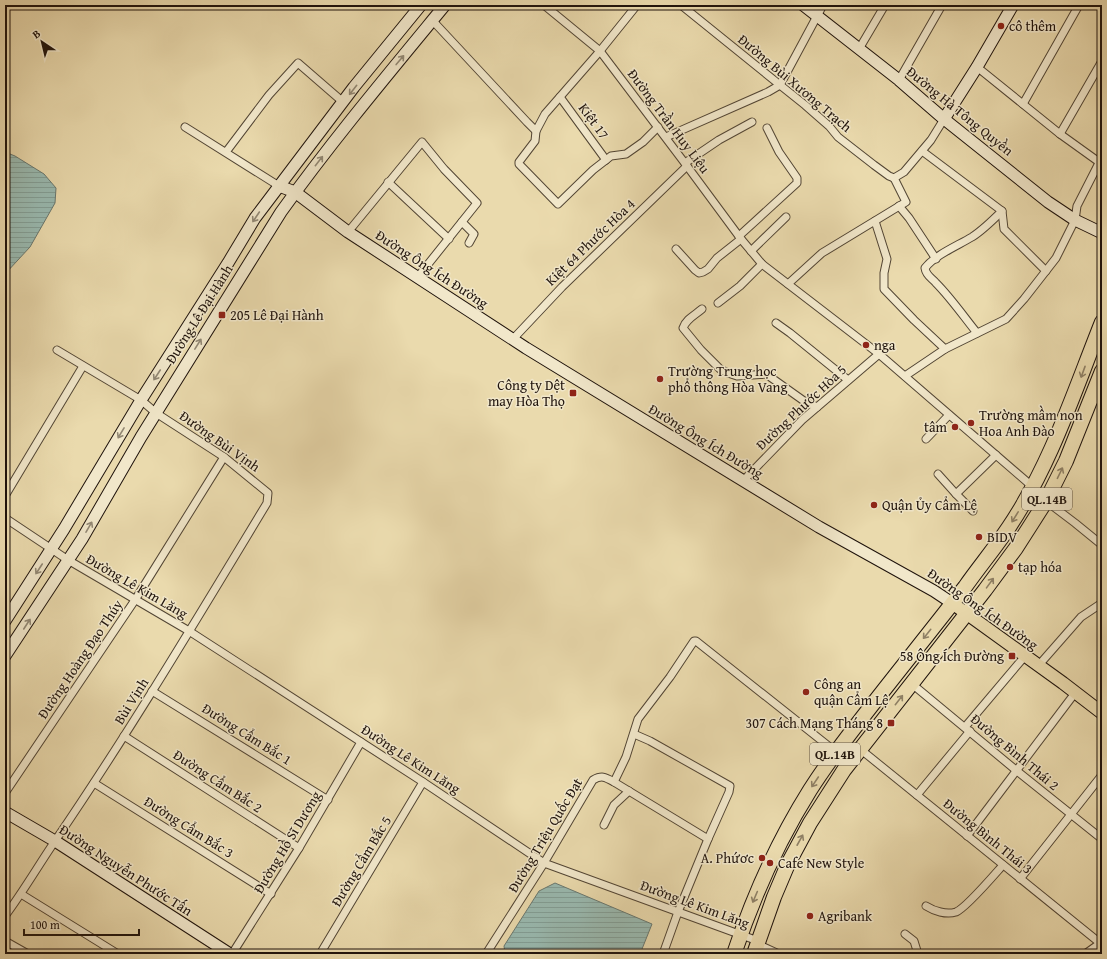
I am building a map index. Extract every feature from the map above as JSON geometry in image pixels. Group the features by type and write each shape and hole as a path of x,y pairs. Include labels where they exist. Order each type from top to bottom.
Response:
{"highway":[{"name":"QL.14B","path":"734,954 762,880 782,839 810,789 902,665 952,604 996,545 1033,488 1053,447 1102,322"},
{"name":"QL.14B","path":"756,946 788,864 799,842 828,794 860,749 967,614 1016,548 1046,500 1097,400 1102,371"}],"main road":[{"name":"Đường Lê Đại Hành","path":"5,621 52,549 141,400 255,218 343,102 421,5"},
{"name":"Đường Lê Đại Hành","path":"5,656 68,560 266,234 295,192 368,99 445,5"},
{"name":"Đường Hà Tông Quyền","path":"803,5 899,80 944,119 1048,202 1075,220 1102,233"},
{"path":"944,119 977,67 1012,5"},
{"name":"Đường Ông Ích Đường","path":"279,186 295,192 348,232 526,348 819,527 934,591 1102,713"},
{"name":"Đường Nguyễn Phước Tấn","path":"5,812 55,841 231,954"}],"street":[{"name":"Đường Trần Huy Liệu","path":"544,5 600,51 762,264 879,354 1033,488"},
{"path":"637,5 600,51 545,114 536,131 535,141 518,164 558,204 593,170 611,156 626,154 643,142 658,127"},
{"name":"Đường Bùi Xương Trạch","path":"682,5 805,104 829,126 838,137 889,176 894,178"},
{"path":"666,137 768,92 780,85 823,5"},
{"path":"859,49 885,5"},
{"path":"899,80 942,5"},
{"path":"1023,104 1079,5"},
{"path":"432,20 536,131"},
{"path":"1060,134 1102,61"},
{"path":"226,152 270,95 298,63 343,102"},
{"path":"905,376 945,349 1006,319 1024,299 1056,258 1075,220 1077,206 1101,159 1060,134 977,67"},
{"name":"Kiệt 17","path":"560,97 606,160"},
{"path":"788,284 822,253 906,202 894,178 904,172 922,151 944,119"},
{"name":"Kiệt 64 Phước Hòa 4","path":"513,339 562,287 686,164 719,140 752,122"},
{"path":"185,127 279,186"},
{"path":"676,249 699,273 703,272 708,269 716,258 797,183 797,178 779,152 767,128"},
{"path":"348,232 422,142 444,169 477,203 417,278"},
{"path":"922,151 1002,211 1004,229 1046,271"},
{"path":"388,182 448,239"},
{"path":"899,206 909,218 936,259"},
{"path":"977,333 936,283 927,275 925,268 943,253 973,237 986,228 1002,211"},
{"path":"751,251 786,217"},
{"path":"874,221 886,259 884,290 945,349"},
{"path":"462,222 474,234 469,243"},
{"path":"718,303 740,286 762,264"},
{"path":"702,309 684,324 683,328 701,350 720,369 728,374 737,376 766,374 817,407"},
{"path":"776,323 848,380"},
{"name":"Đường Bùi Vịnh","path":"57,350 141,400 156,413 224,457 268,493"},
{"name":"Đường Phước Hòa 5","path":"743,480 802,420 879,354"},
{"path":"5,496 84,366"},
{"path":"926,439 949,414"},
{"path":"956,494 996,455"},
{"name":"Đường Hoàng Đạo Thúy","path":"5,793 136,600 224,457"},
{"path":"938,474 973,511"},
{"name":"Bùi Vịnh","path":"5,916 94,783 189,632 267,503 268,493"},
{"path":"1046,500 1102,544"},
{"name":"Đường Lê Kim Lăng","path":"5,518 68,560 189,632 424,782 544,863 741,934 756,946 779,954"},
{"path":"1038,666 1081,617 1102,603"},
{"path":"614,782 626,757 638,719 670,677 692,642 696,641 836,752"},
{"path":"917,795 1025,656"},
{"name":"Đường Bình Thái 2","path":"912,684 1102,839"},
{"name":"Đường Cẩm Bắc 1","path":"152,691 328,800"},
{"path":"967,836 1075,693"},
{"path":"634,734 650,741 730,786 729,792 708,838 678,912 663,954"},
{"name":"Đường Cẩm Bắc 2","path":"124,736 299,848"},
{"name":"Đường Hồ Sĩ Dương","path":"231,954 271,894 361,742"},
{"name":"Đường Bình Thái 3","path":"860,749 1020,879 1101,942"},
{"path":"1020,879 1102,775"},
{"name":"Đường Triệu Quốc Đạt","path":"486,954 544,863 593,780 598,777 605,777 708,838"},
{"name":"Đường Cẩm Bắc 5","path":"320,954 424,782"},
{"name":"Đường Cẩm Bắc 3","path":"94,783 271,894"},
{"path":"604,824 614,805 629,791"},
{"path":"926,906 932,910 941,912 956,912 980,891 1003,865"},
{"path":"21,894 118,954"},
{"path":"905,934 914,942 918,954"},
{"path":"5,940 28,954"},
{"path":"1085,954 1101,942"}],"water":[{"path":"5,152 15,156 44,174 56,188 55,203 30,247 5,274"},
{"path":"555,883 652,924 640,954 505,954 504,946 539,891"}],"place":[{"name":"cô thêm","path":"1001,26"},
{"name":"205 Lê Đại Hành","path":"222,315"},
{"name":"nga","path":"866,345"},
{"name":"Trường Trung học phổ thông Hòa Vang","path":"660,379"},
{"name":"Công ty Dệt may Hòa Thọ","path":"573,393"},
{"name":"Trường mầm non Hoa Anh Đào","path":"971,423"},
{"name":"tâm","path":"955,427"},
{"name":"Quận Ủy Cẩm Lệ","path":"874,505"},
{"name":"BIDV","path":"979,537"},
{"name":"tạp hóa","path":"1010,567"},
{"name":"58 Ông Ích Đường","path":"1012,656"},
{"name":"Công an quận Cẩm Lệ","path":"806,692"},
{"name":"307 Cách Mạng Tháng 8","path":"891,723"},
{"name":"A. Phứơc","path":"762,858"},
{"name":"Cafe New Style","path":"770,863"},
{"name":"Agribank","path":"810,916"}]}
